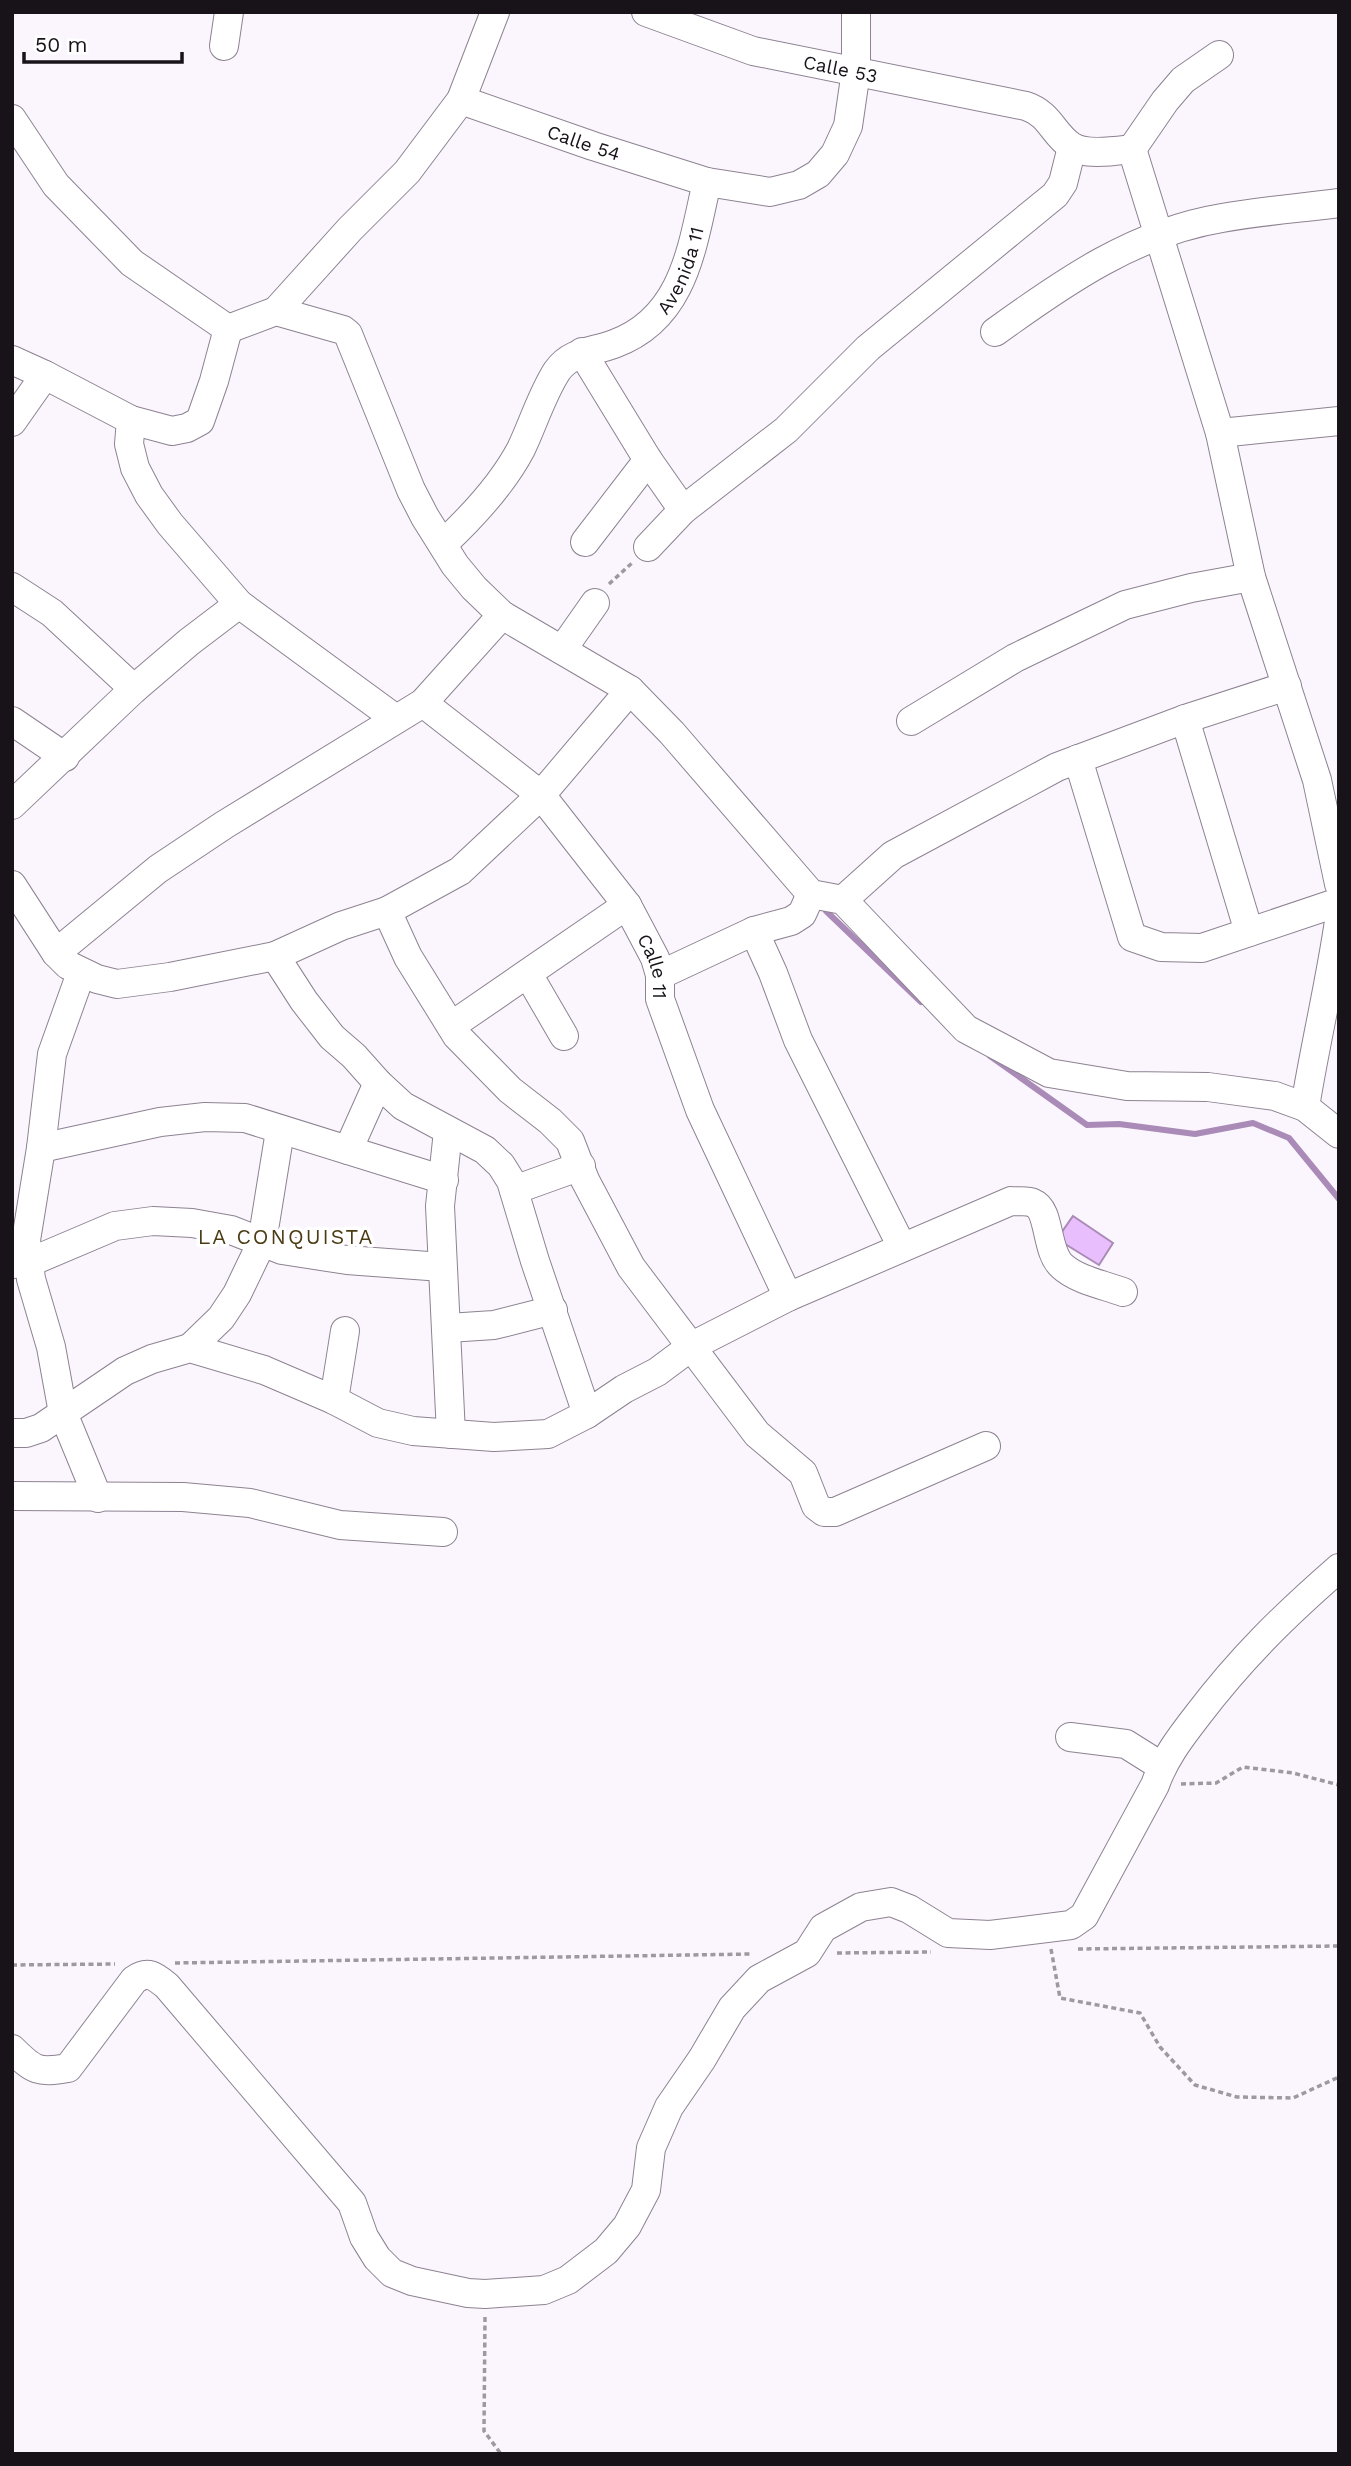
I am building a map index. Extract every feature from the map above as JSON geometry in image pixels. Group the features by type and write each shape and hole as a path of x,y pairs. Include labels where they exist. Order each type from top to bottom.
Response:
{"street":[{"path":"224,46 229,12"},
{"path":"228,330 275,311 407,172 461,100 495,12"},
{"name":"Calle 53","path":"646,12 753,51 1027,106 1039,110 1072,147"},
{"path":"708,182 770,192 799,185 818,174 835,154 848,127 856,71 856,12"},
{"path":"1132,149 1183,80 1219,55"},
{"name":"Calle 54","path":"461,100 708,182"},
{"path":"12,119 56,186 132,263 228,330"},
{"path":"648,547 683,510 786,430 868,348 1055,195 1063,183 1072,147 1086,151 1132,149"},
{"path":"1132,149 1220,433 1251,576 1317,780 1339,884"},
{"name":"Avenida 11","path":"443,544 490,495 519,451 557,371 568,359 636,335 660,313 686,271 708,182"},
{"path":"995,332 1052,290 1096,263 1158,235 1220,218 1339,203"},
{"path":"275,311 343,330 348,334 411,490 455,565 474,588 502,615 630,690 672,733 811,894 843,900 966,1029 1049,1073 1127,1086 1208,1087 1275,1096 1305,1107 1339,1134"},
{"path":"12,360 131,420 172,431 187,428 200,421 228,330"},
{"path":"582,352 648,460 683,510"},
{"path":"12,422 45,375"},
{"path":"131,420 130,444 135,468 149,495 170,524 239,604 396,719"},
{"path":"1220,433 1339,421"},
{"path":"585,542 648,460"},
{"path":"911,721 1014,658 1125,605 1251,576"},
{"path":"12,587 52,613 134,689"},
{"path":"562,650 595,603"},
{"path":"12,805 134,689 239,604"},
{"path":"56,953 158,869 423,702 502,615"},
{"path":"843,900 893,855 1057,767 1185,719 1287,686"},
{"path":"12,885 56,953 68,965 81,973 117,984 170,977 275,956 341,926 387,911 460,871 541,794 630,690"},
{"name":"Calle 11","path":"423,702 541,794 627,905 655,958 660,975 660,999 701,1110 788,1297"},
{"path":"1185,719 1249,932"},
{"path":"12,721 65,757"},
{"path":"1078,759 1132,936 1161,947 1202,948 1339,902"},
{"path":"660,975 754,931 791,922 802,914 811,894"},
{"path":"451,1026 627,905"},
{"path":"387,911 408,957 457,1036 510,1090 550,1121 570,1141 585,1181 631,1267 757,1434 803,1473 816,1506 824,1512 835,1512 986,1446"},
{"path":"1305,1107 1339,921"},
{"path":"754,931 798,1040 902,1247"},
{"path":"275,956 304,1001 332,1037 354,1056 378,1083 403,1106 485,1150 501,1165 514,1190 587,1415"},
{"path":"81,973 52,1054 41,1148 20,1264 51,1347 63,1412 99,1497"},
{"path":"528,974 564,1036"},
{"path":"348,1150 378,1083"},
{"path":"41,1148 160,1122 205,1117 245,1118 443,1180"},
{"path":"12,1433 26,1433 41,1428 125,1371 152,1359 190,1348 221,1318 237,1294 262,1241 280,1130"},
{"path":"448,1131 440,1206 448,1328 451,1434"},
{"path":"514,1190 581,1166"},
{"path":"190,1348 264,1370 334,1400 378,1423 413,1431 494,1437 548,1434 587,1415 624,1389 657,1373 692,1346 788,1297 1000,1204 1033,1203 1044,1216 1051,1251 1061,1266 1074,1274 1123,1292"},
{"path":"20,1264 115,1226 153,1221 192,1223 231,1230 282,1250 442,1267"},
{"path":"448,1328 494,1325 553,1310"},
{"path":"334,1400 345,1331"},
{"path":"12,1496 183,1497 250,1503 340,1525 443,1532"},
{"path":"12,2049 24,2061 43,2072 68,2068 134,1980 142,1974 152,1974 167,1986 352,2203 364,2237 377,2258 393,2273 412,2281 485,2294 544,2290 568,2280 606,2251 627,2226 646,2190 651,2148 669,2107 732,2008 759,1979 807,1953 823,1928 861,1907 891,1902 909,1909 948,1933 990,1935 1071,1925 1084,1916 1158,1776 1229,1674 1280,1619 1339,1568"},
{"path":"1070,1737 1126,1744 1158,1776"}],"path":[{"path":"595,603 611,580 648,547"},
{"path":"1158,1776 1216,1783 1243,1767 1293,1773 1339,1785"},
{"path":"1047,1928 1060,1998 1140,2013 1160,2047 1195,2085 1237,2097 1293,2098 1339,2077"},
{"path":"1079,1950 1339,1946"},
{"path":"807,1953 943,1951"},
{"path":"166,1963 765,1954"},
{"path":"12,1965 124,1963"},
{"path":"485,2294 484,2431 502,2454"}],"shaded area":[{"path":"1073,1216 1113,1243 1099,1265 1057,1239"}],"waterway":[{"path":"826,911 921,1002"},
{"path":"990,1056 1087,1125 1119,1124 1195,1134 1253,1123 1289,1138 1339,1199"}],"district":[{"name":"LA CONQUISTA","path":"286,1236"}]}
